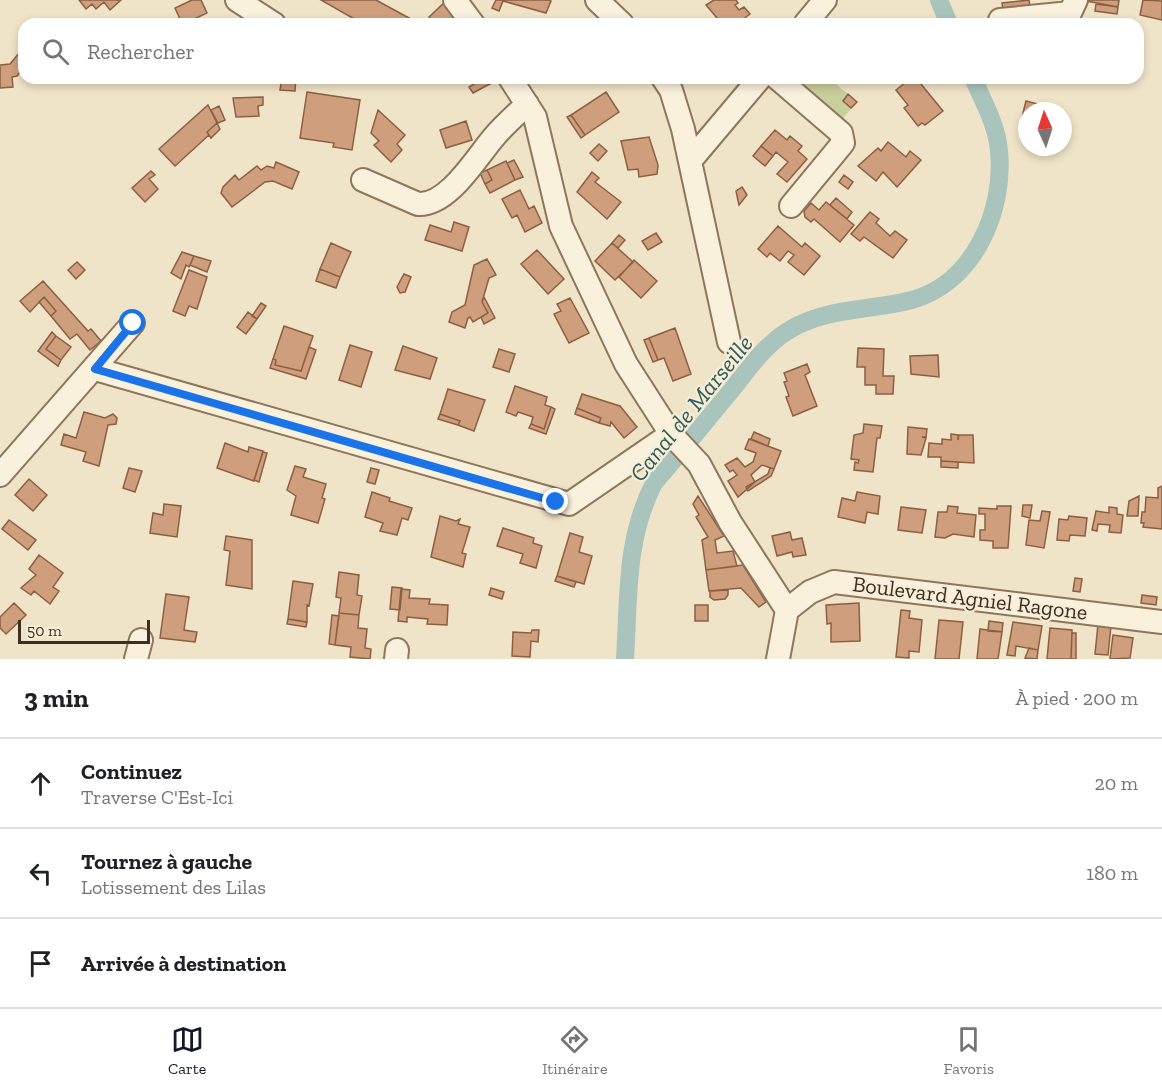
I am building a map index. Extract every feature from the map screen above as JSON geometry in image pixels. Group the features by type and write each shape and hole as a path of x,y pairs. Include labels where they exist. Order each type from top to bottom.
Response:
{"street":[{"path":"237,0 265,18"},
{"path":"455,0 468,18"},
{"path":"597,0 616,18"},
{"path":"810,18 825,0"},
{"path":"1020,18 1070,13 1076,0"},
{"path":"514,84 535,117 561,226 626,364 680,443 787,610 778,659"},
{"path":"666,84 690,161 729,342"},
{"path":"690,161 755,84"},
{"path":"784,84 841,133 843,143 791,206"},
{"path":"363,180 418,204 428,204 446,193 495,136 527,104"},
{"path":"0,475 133,323"},
{"path":"95,369 569,504 680,443"},
{"name":"Boulevard Agniel Ragone","path":"787,610 810,592 834,582 1162,622"}],"green space":[{"path":"794,84 836,84 857,102 839,123"}],"building":[{"path":"79,0 121,0 110,10 104,2 96,9 92,4 86,9"},
{"path":"192,0 201,0 207,13 197,18 180,18 175,8"},
{"path":"321,0 376,0 409,18 352,18"},
{"path":"447,0 460,14 456,18 429,17"},
{"path":"496,0 551,1 546,13 503,1 499,11 492,8"},
{"path":"714,0 736,0 738,3 735,5 739,10 744,7 750,14 745,18 717,18 706,5"},
{"path":"1029,0 1031,13 1004,16 1002,3"},
{"path":"1081,0 1119,0 1118,7"},
{"path":"1143,0 1162,1 1162,20 1140,15"},
{"path":"1096,4 1118,7 1117,14 1095,11"},
{"path":"18,54 18,75 12,77 13,87 0,88 0,65 10,64"},
{"path":"281,84 296,84 295,91 280,90"},
{"path":"474,84 490,84 473,93 469,87"},
{"path":"904,84 921,84 943,111 925,125 922,123 918,126 904,108 908,105 896,90"},
{"path":"307,92 360,100 352,150 333,147 334,143 300,138"},
{"path":"606,92 619,112 585,135 571,115"},
{"path":"848,94 857,102 851,108 843,101"},
{"path":"263,97 263,105 258,106 259,116 236,117 233,98"},
{"path":"208,105 217,123 207,132 209,135 175,166 159,149"},
{"path":"219,106 225,120 218,123 211,110"},
{"path":"378,110 405,135 397,144 402,150 391,162 374,145 379,141 371,133"},
{"path":"571,115 585,135 581,138 567,117"},
{"path":"466,121 472,140 446,148 440,130"},
{"path":"217,123 220,129 211,138 207,132"},
{"path":"775,130 787,140 790,136 802,146 798,151 807,159 787,182 777,174 788,162 776,152 773,156 761,146"},
{"path":"649,137 658,165 657,174 639,177 638,169 628,170 621,141"},
{"path":"888,142 906,157 910,151 921,160 897,187 883,172 876,181 858,166 878,148 881,151"},
{"path":"599,144 607,151 598,161 590,153"},
{"path":"761,146 773,156 765,166 753,156"},
{"path":"514,160 523,177 515,180 507,163"},
{"path":"506,161 515,180 490,193 485,184 492,180 487,170"},
{"path":"276,162 299,172 292,189 273,181 265,182 232,207 221,193 223,187 235,175 239,180 257,166 261,170 267,166 274,168"},
{"path":"487,170 492,180 485,184 480,173"},
{"path":"151,171 155,175 149,179 158,189 145,202 132,188"},
{"path":"592,172 599,178 595,182 621,202 607,219 577,192"},
{"path":"844,175 853,182 848,189 839,182"},
{"path":"742,187 747,195 739,205 736,191"},
{"path":"520,190 529,209 534,206 542,223 525,232 517,215 512,218 502,199"},
{"path":"836,198 852,212 847,219 830,205"},
{"path":"826,202 854,225 840,242 814,219 811,222 805,217 804,211 811,203 819,210"},
{"path":"870,212 879,219 876,223 890,236 895,231 907,240 893,258 864,237 860,241 851,234"},
{"path":"454,222 469,227 462,251 425,240 430,225 451,232"},
{"path":"778,226 802,247 805,243 820,256 804,275 788,262 794,255 788,251 780,261 770,253 767,257 758,249"},
{"path":"656,233 662,242 648,250 642,241"},
{"path":"619,235 625,240 618,248 612,243"},
{"path":"331,243 351,252 340,277 320,269"},
{"path":"612,243 633,262 615,280 595,261"},
{"path":"537,250 564,279 548,294 521,264"},
{"path":"182,252 194,256 189,267 186,265 181,279 171,273"},
{"path":"194,256 211,261 207,272 190,265"},
{"path":"487,259 496,275 489,278 482,302 488,313 473,322 470,317 468,318 465,328 449,322 452,312 465,305 474,265"},
{"path":"634,260 657,281 641,298 619,277"},
{"path":"77,262 85,270 76,279 68,270"},
{"path":"320,269 340,277 336,288 316,281"},
{"path":"189,270 207,277 197,309 189,306 185,316 173,311"},
{"path":"404,274 411,277 405,292 400,293 397,287"},
{"path":"43,281 88,331 91,329 101,341 90,350 77,334 70,339 51,316 56,311 44,297 30,312 20,301"},
{"path":"44,297 56,311 51,316 39,302"},
{"path":"484,297 495,318 484,324 481,317 488,313 482,302"},
{"path":"570,298 589,333 569,343 554,314 561,311 557,304"},
{"path":"261,303 266,306 257,319 252,316"},
{"path":"248,312 257,319 246,334 237,327"},
{"path":"284,326 313,336 301,371 275,365 276,360 273,359"},
{"path":"675,328 691,374 673,381 664,358 658,360 649,338"},
{"path":"52,332 56,336 46,349 61,360 58,366 38,351"},
{"path":"56,336 71,347 61,360 46,349"},
{"path":"649,338 658,360 653,362 644,340"},
{"path":"350,345 372,352 361,387 339,380"},
{"path":"403,346 437,358 430,379 395,370"},
{"path":"309,347 316,350 306,379 270,368 273,359 276,360 275,365 301,371"},
{"path":"858,348 884,349 883,376 894,376 893,394 876,394 876,385 865,385 865,367 857,367"},
{"path":"499,349 515,354 509,372 493,367"},
{"path":"938,355 939,377 911,374 910,356"},
{"path":"807,364 810,372 805,375 817,406 793,416 786,397 789,396 784,382 787,381 784,373"},
{"path":"515,386 547,397 545,405 551,407 544,429 531,424 533,417 518,412 516,416 506,412"},
{"path":"448,389 485,400 474,431 458,425 460,421 440,414"},
{"path":"582,394 620,406 637,427 624,438 611,422 610,426 599,423 601,418 577,408"},
{"path":"551,407 555,409 546,434 529,428 531,424 544,429"},
{"path":"577,408 601,418 599,423 575,414"},
{"path":"84,412 105,418 113,414 117,418 116,424 108,425 99,466 83,461 86,452 61,445 64,434 76,438"},
{"path":"440,414 460,421 458,425 438,419"},
{"path":"864,424 882,426 880,438 877,438 873,472 854,470 855,462 858,463 859,460 851,459 854,435 863,433"},
{"path":"908,427 927,429 926,437 922,437 926,438 921,455 907,454"},
{"path":"754,432 770,439 768,446 751,439"},
{"path":"951,434 958,435 958,440 959,435 973,435 974,463 941,461 941,457 928,457 929,443 942,444 942,439 951,440"},
{"path":"749,439 781,451 774,469 762,465 751,475 755,482 738,497 728,481 737,475 733,470 730,472 725,465 737,458 745,467 753,462 756,453 745,449"},
{"path":"225,443 248,452 249,447 263,451 254,481 217,468"},
{"path":"263,452 267,453 259,482 254,480"},
{"path":"941,461 958,462 958,468 941,467"},
{"path":"295,466 306,469 303,477 326,484 322,498 325,499 318,523 291,515 296,496 287,490"},
{"path":"129,468 142,471 135,492 123,488"},
{"path":"371,468 379,470 375,484 367,482"},
{"path":"770,468 774,469 771,476 748,491 746,487 768,474"},
{"path":"29,479 47,495 33,511 15,495"},
{"path":"1162,486 1162,529 1143,527 1142,512 1145,512 1146,497 1158,498 1158,488"},
{"path":"372,492 390,498 389,501 412,508 408,520 402,518 397,535 380,531 383,523 365,517"},
{"path":"857,492 880,496 878,514 867,512 865,523 838,517 842,498 855,501"},
{"path":"698,496 724,536 715,540 717,553 733,551 737,566 706,570 702,540 708,537 696,517 699,515 693,504"},
{"path":"1139,496 1138,516 1127,516 1129,501"},
{"path":"164,504 181,506 177,537 150,533 153,513 163,515"},
{"path":"1023,505 1032,505 1030,518 1022,516"},
{"path":"948,506 958,507 957,513 976,515 974,537 953,534 945,538 935,537 938,512 947,512"},
{"path":"997,506 1011,506 1008,548 993,548 993,541 980,540 980,530 985,530 985,514 979,514 979,508 997,509"},
{"path":"901,507 926,510 922,533 898,530"},
{"path":"1109,507 1117,508 1117,514 1123,515 1121,533 1109,532 1110,525 1098,524 1097,531 1092,530 1096,511 1109,513"},
{"path":"1042,511 1050,512 1044,548 1026,545 1029,520 1040,521"},
{"path":"440,516 456,521 460,519 458,524 470,527 462,553 466,554 463,567 431,557"},
{"path":"1069,516 1087,518 1085,536 1070,535 1069,541 1057,540 1059,519 1068,520"},
{"path":"9,520 36,540 28,550 2,529"},
{"path":"503,528 534,538 533,543 542,546 536,568 520,563 523,554 497,546"},
{"path":"790,532 792,540 802,538 806,555 793,557 792,552 777,556 772,536"},
{"path":"570,533 583,537 579,552 592,556 584,584 557,576"},
{"path":"226,536 252,540 252,589 226,585 230,551 224,550"},
{"path":"39,555 63,573 53,587 59,591 50,604 34,591 31,595 21,588 36,575 29,569"},
{"path":"743,565 766,602 759,607 741,588 709,591 706,570"},
{"path":"339,572 359,575 357,595 362,596 359,615 339,613 341,598 336,597"},
{"path":"557,576 576,582 574,587 555,581"},
{"path":"1075,578 1082,579 1080,592 1073,591"},
{"path":"293,581 313,584 309,606 307,605 307,622 288,619"},
{"path":"392,587 402,588 400,610 390,609"},
{"path":"491,588 504,592 502,599 489,595"},
{"path":"401,589 410,590 409,598 430,599 429,604 448,605 447,625 427,624 428,619 407,617 407,622 398,621"},
{"path":"728,590 725,599 714,600 710,597 710,591"},
{"path":"166,594 189,597 184,630 197,632 195,642 160,638"},
{"path":"1142,595 1157,597 1156,605 1141,603"},
{"path":"14,603 26,615 6,634 0,628 0,617"},
{"path":"859,603 860,641 831,642 831,623 827,624 826,605"},
{"path":"695,605 708,605 708,621 695,621"},
{"path":"901,610 910,611 909,618 922,620 919,652 909,651 909,658 896,657"},
{"path":"339,613 359,615 358,628 367,629 365,648 371,649 370,659 350,657 351,647 335,645"},
{"path":"332,615 339,616 335,645 329,644"},
{"path":"288,619 307,622 306,627 287,624"},
{"path":"939,620 963,622 959,659 935,659"},
{"path":"989,621 1003,623 1002,632 988,631"},
{"path":"1013,622 1042,626 1038,650 1016,646 1015,656 1007,655"},
{"path":"1098,624 1111,626 1108,655 1095,654"},
{"path":"1050,628 1072,630 1071,659 1047,659"},
{"path":"980,629 1002,632 998,659 977,659"},
{"path":"532,630 539,630 538,642 531,641 530,657 512,656 513,632 531,633"},
{"path":"1072,633 1076,633 1076,659 1071,659"},
{"path":"1113,635 1133,638 1130,658 1110,659"},
{"path":"1029,648 1038,650 1037,659 1025,658"}],"waterway":[{"name":"Canal de Marseille","path":"939,0 946,18"},
{"name":"Canal de Marseille","path":"625,659 628,591 633,547 645,504 654,483 756,360 786,332 816,318 896,304 934,291 953,278 981,241 997,197 1000,174 998,141 993,123 976,84"}],"route":[{"path":"133,323 95,369 369,446 556,502"}]}
